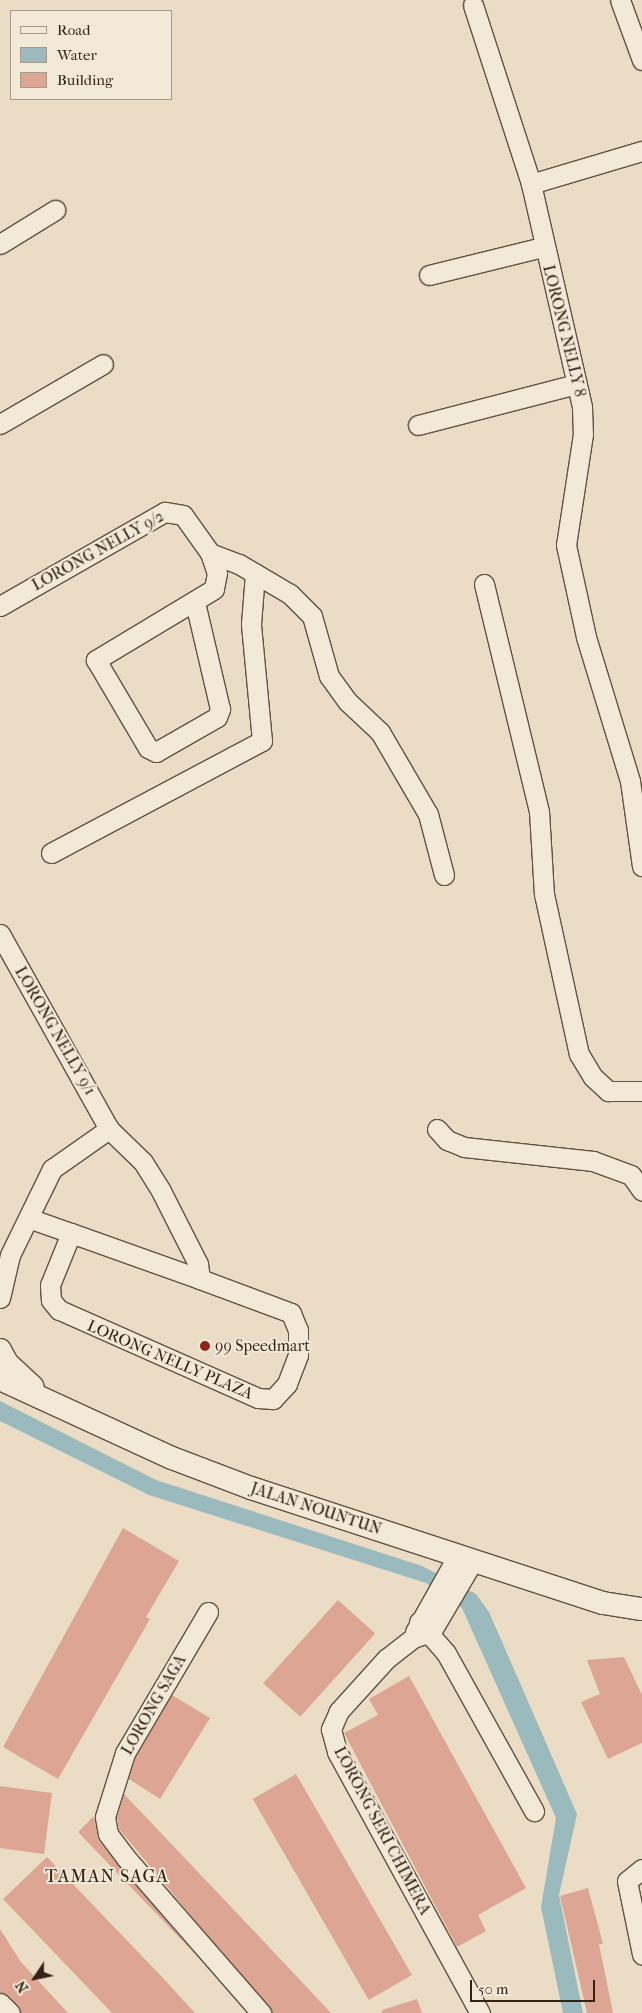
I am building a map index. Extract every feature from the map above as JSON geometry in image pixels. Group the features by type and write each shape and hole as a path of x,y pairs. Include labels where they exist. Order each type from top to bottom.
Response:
{"street":[{"path":"620,0 642,60"},
{"name":"LORONG NELLY 8","path":"473,5 531,184 543,247 564,317 583,434 566,545 586,637 630,781 642,866"},
{"path":"531,184 642,152"},
{"path":"0,244 55,210"},
{"path":"429,274 543,247"},
{"path":"0,424 103,364"},
{"path":"418,425 576,384"},
{"name":"LORONG NELLY 9/2","path":"0,606 165,512 183,515 210,553 218,582 195,602"},
{"path":"210,553 255,573 301,601 312,616 329,676 347,701 380,732 428,814 444,875"},
{"path":"51,853 262,741 251,624 255,573"},
{"path":"484,584 539,811 544,894 578,1054 593,1078 608,1091 642,1091"},
{"path":"195,602 220,709 216,717 156,752 148,748 96,660 195,602"},
{"name":"LORONG NELLY 9/1","path":"0,934 109,1128 143,1162 161,1191 198,1264 200,1279"},
{"path":"0,1298 5,1254 31,1219 52,1169 109,1128"},
{"path":"437,1129 446,1140 464,1147 593,1161 631,1176 642,1191"},
{"path":"31,1219 200,1279"},
{"name":"LORONG NELLY PLAZA","path":"71,1233 50,1285 51,1300 59,1310 258,1398 273,1399 288,1384 298,1355 298,1330 292,1313 200,1279"},
{"path":"0,1350 7,1364 51,1402"},
{"name":"JALAN NOUNTUN","path":"0,1379 236,1483 603,1603 642,1609"},
{"name":"LORONG SERI CHIMERA","path":"466,1558 438,1608 421,1631 387,1658 339,1710 331,1729 337,1752 480,2013"},
{"name":"LORONG SAGA","path":"208,1612 125,1753 105,1816 108,1834 126,1858 261,2013"},
{"path":"421,1631 504,1754 534,1811"},
{"path":"642,1869 627,1881 642,1954"},
{"path":"0,2003 10,2013"}],"water":[{"path":"0,1401 156,1480 422,1566 476,1594 489,1612 577,1814 559,1895 583,2013 563,2013 541,1907 556,1818 462,1608 426,1583 149,1495 0,1421"}],"building":[{"path":"123,1528 179,1561 146,1617 150,1619 58,1779 3,1747"},
{"path":"338,1600 375,1633 300,1717 263,1683"},
{"path":"624,1657 642,1695 642,1743 608,1759 581,1702 600,1694 587,1660"},
{"path":"409,1676 526,1888 478,1915 486,1931 457,1947 344,1733 378,1715 369,1699"},
{"path":"172,1695 210,1718 160,1799 129,1779 135,1758"},
{"path":"296,1774 412,1975 369,2000 253,1799"},
{"path":"0,1786 52,1793 44,1854 0,1848"},
{"path":"124,1794 331,2013 272,2013 119,1829 117,1818"},
{"path":"94,1816 99,1841 195,1954 78,1832"},
{"path":"47,1857 195,2013 112,2013 3,1899"},
{"path":"588,1888 603,1944 599,1944 613,2013 587,2013 560,1896"},
{"path":"0,1929 21,1962 68,2013 21,2013 18,2005 0,1992"},
{"path":"417,1999 422,2013 382,2013 382,2010"}],"place":[{"name":"99 Speedmart","path":"205,1346"}],"district":[{"name":"TAMAN SAGA","path":"107,1877"}]}
